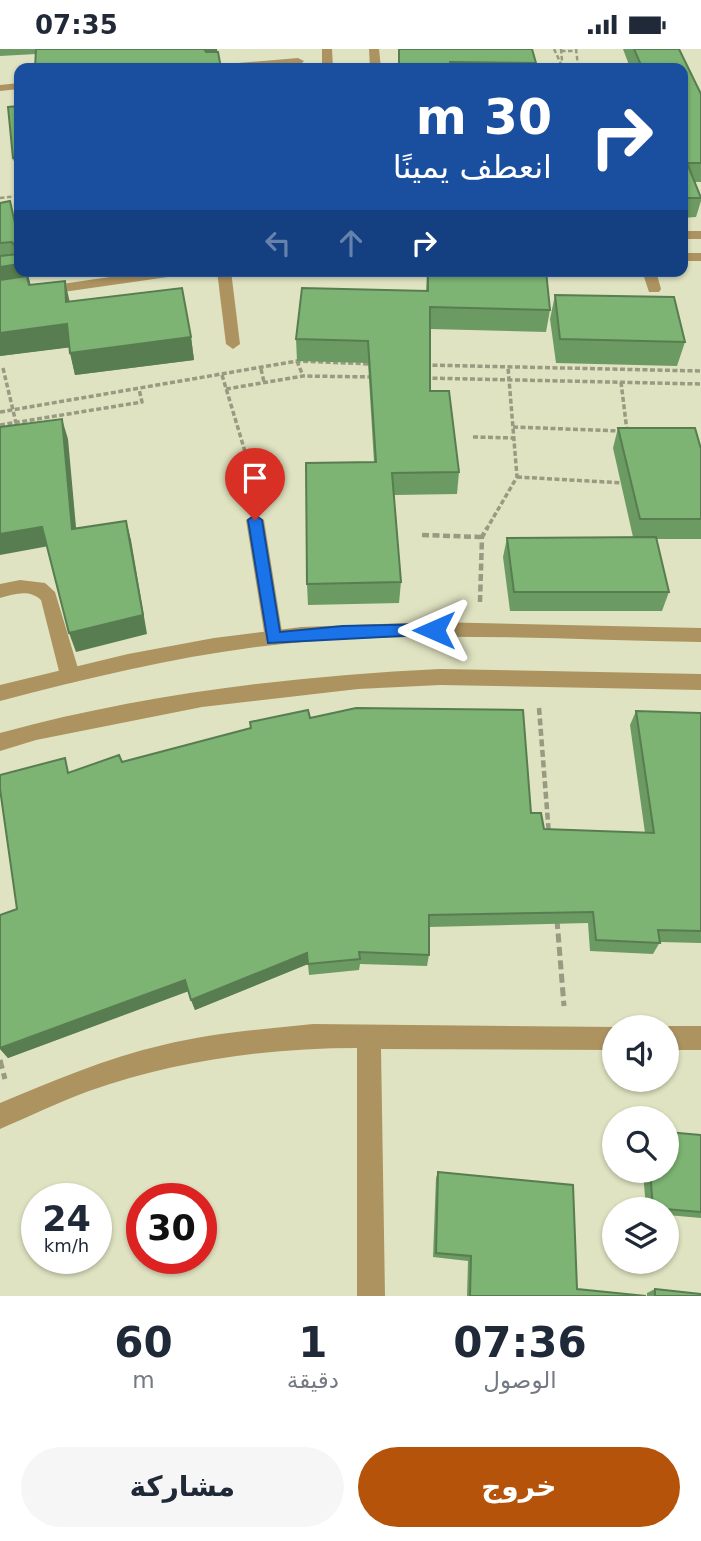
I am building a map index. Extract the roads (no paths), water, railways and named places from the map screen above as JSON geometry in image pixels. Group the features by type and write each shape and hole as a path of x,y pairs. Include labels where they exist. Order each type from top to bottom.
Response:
{"street":[{"path":"261,63 298,59"},
{"path":"0,296 138,277"},
{"path":"225,277 233,344"},
{"path":"651,277 654,289"},
{"path":"255,520 274,638"},
{"path":"0,591 29,586 45,592 49,597 70,675"},
{"path":"0,693 70,675 206,648 343,632 479,631 701,635"},
{"path":"0,742 36,731 123,714 278,688 440,677 701,682"},
{"path":"0,1116 88,1079 163,1057 238,1043 313,1036 602,1038"},
{"path":"369,1037 371,1296"},
{"path":"679,1038 701,1038"}]}
